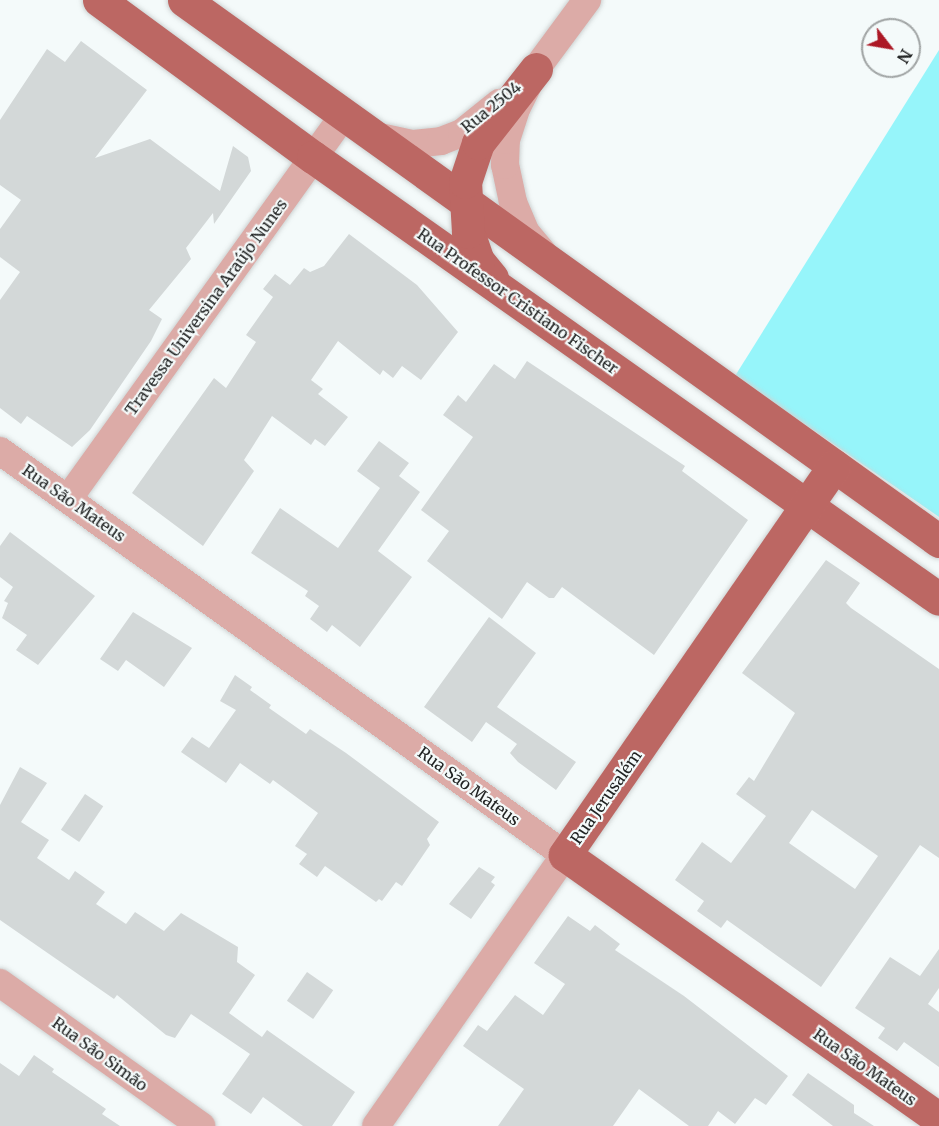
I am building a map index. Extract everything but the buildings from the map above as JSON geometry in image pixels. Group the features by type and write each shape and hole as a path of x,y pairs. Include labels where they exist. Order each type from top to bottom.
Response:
{"main road":[{"name":"Rua Professor Cristiano Fischer","path":"99,0 313,157 810,505 939,599"},
{"path":"184,0 939,541"},
{"path":"502,291 478,261 468,232 465,201 467,174 478,143 536,69"},
{"name":"Rua Jerusalém","path":"565,855 810,505 834,466"},
{"name":"Rua São Mateus","path":"565,855 939,1119"}],"street":[{"name":"Rua 2504","path":"552,263 526,234 513,202 505,165 506,140 517,107 536,69 587,0"},
{"name":"Rua 2504","path":"371,135 413,144 441,141 462,133 536,69"},
{"name":"Travessa Universina Araújo Nunes","path":"68,499 343,116"},
{"name":"Rua São Mateus","path":"0,451 565,855"},
{"name":"Rua Jerusalém","path":"376,1126 565,855"},
{"name":"Rua São Simão","path":"0,983 201,1126"}],"shaded area":[{"path":"939,50 939,517 735,376"}]}
